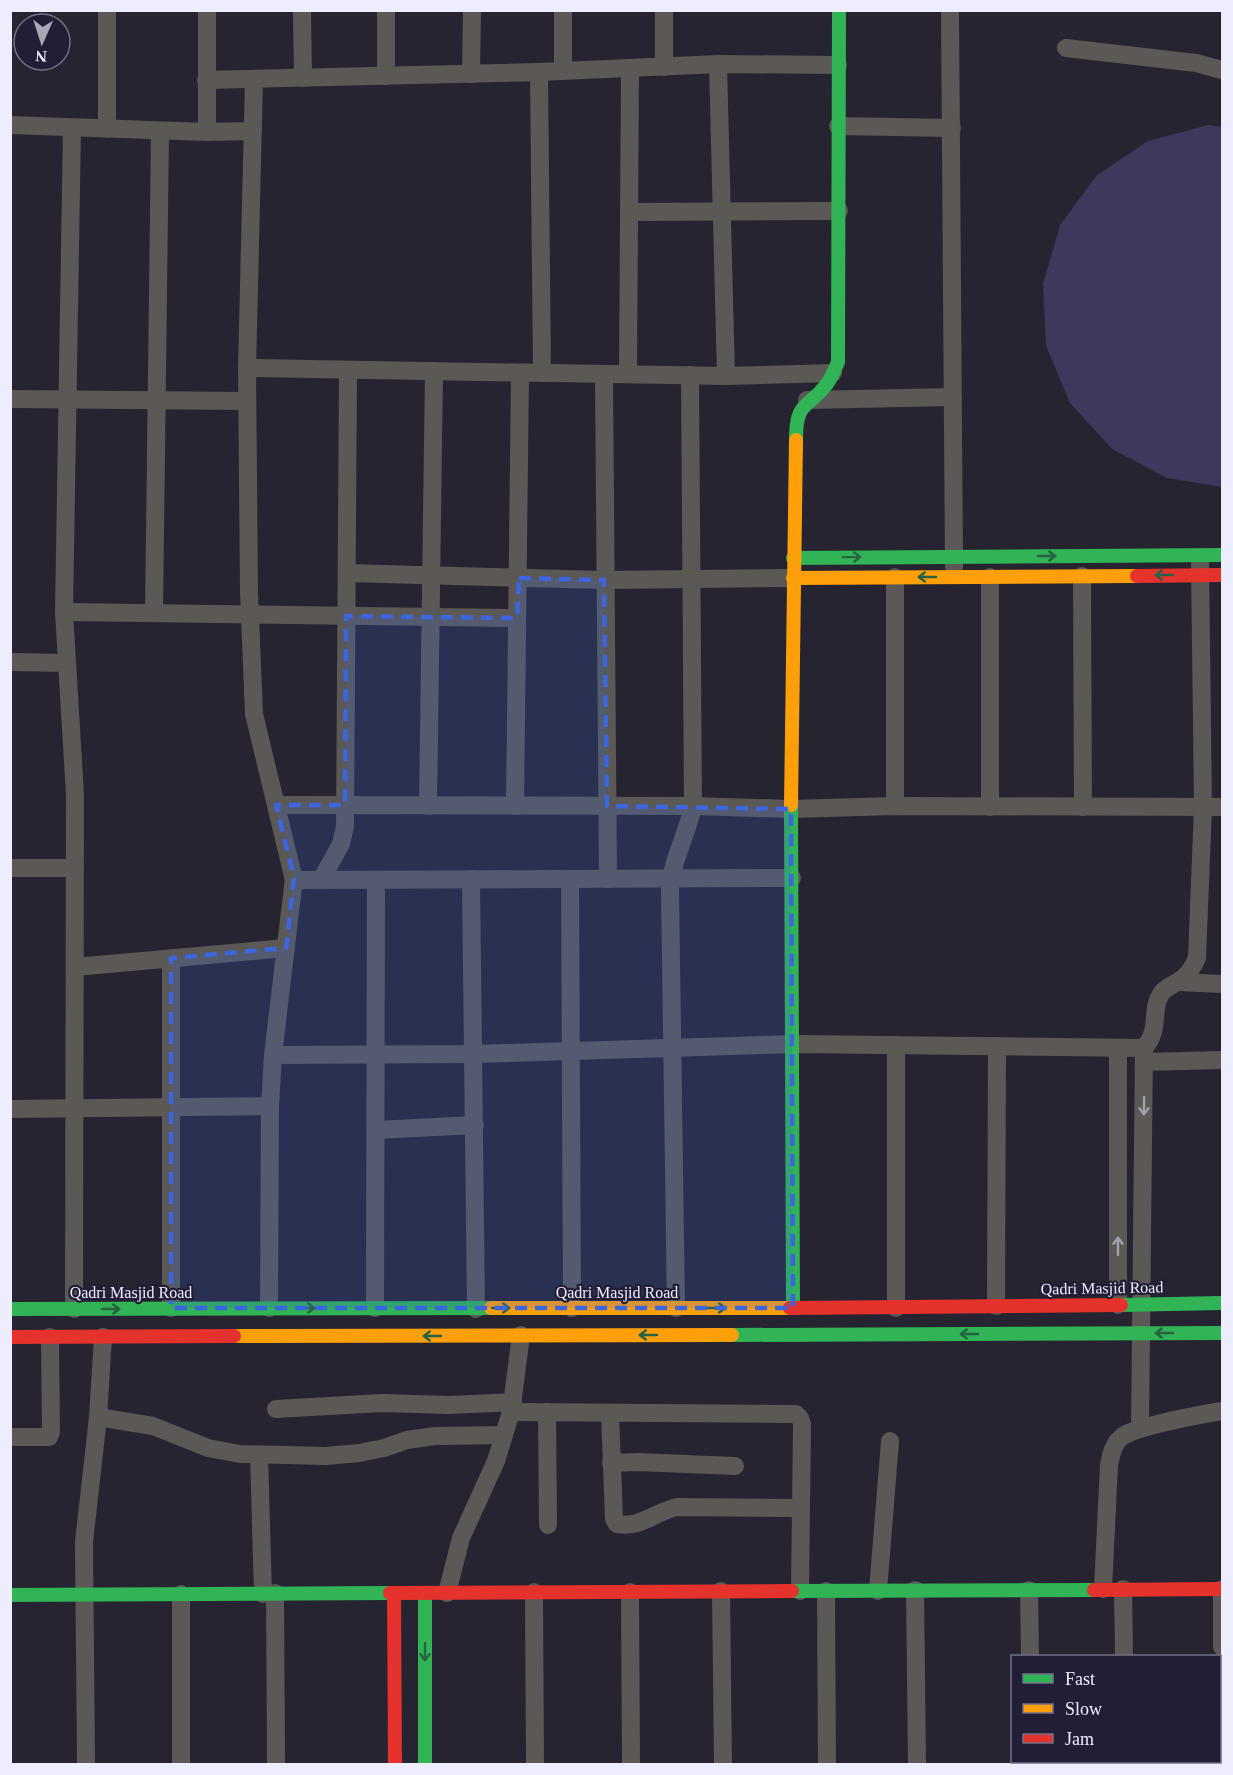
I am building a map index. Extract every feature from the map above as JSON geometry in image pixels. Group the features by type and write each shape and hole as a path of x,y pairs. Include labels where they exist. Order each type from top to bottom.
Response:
{"street":[{"path":"107,10 107,129"},
{"path":"207,10 207,132"},
{"path":"303,10 303,78"},
{"path":"386,10 387,76"},
{"path":"471,74 472,10"},
{"path":"562,10 562,72"},
{"path":"664,10 664,67"},
{"path":"793,1308 791,809 796,425 799,411 807,400 824,387 838,362 839,10"},
{"path":"950,10 954,577"},
{"path":"1066,48 1196,63 1222,70"},
{"path":"207,80 562,72 718,64 838,64"},
{"path":"718,64 726,376"},
{"path":"628,374 630,68"},
{"path":"538,72 542,373"},
{"path":"254,79 247,368 250,614 254,714 294,878 273,1055 270,1106 269,1308"},
{"path":"10,125 160,131 253,131"},
{"path":"838,126 952,128"},
{"path":"72,128 64,612 75,795 74,1309"},
{"path":"154,613 160,131"},
{"path":"629,212 839,211"},
{"path":"247,368 726,376 833,374"},
{"path":"321,880 341,844 345,826 348,370"},
{"path":"428,806 434,371"},
{"path":"515,806 520,373"},
{"path":"604,374 608,879"},
{"path":"676,1308 670,878 693,806 690,375"},
{"path":"807,400 953,397"},
{"path":"10,399 247,401"},
{"path":"1140,1429 1144,1055 1153,1033 1159,995 1191,973 1197,957 1203,807 1200,555"},
{"path":"793,558 1222,555"},
{"path":"347,573 604,580 1222,575"},
{"path":"1082,576 1083,807"},
{"path":"895,577 895,806"},
{"path":"990,577 990,807"},
{"path":"64,612 517,618"},
{"path":"10,662 66,663"},
{"path":"276,805 693,806 791,809 895,806 1222,807"},
{"path":"10,867 75,868"},
{"path":"294,878 294,880 792,878"},
{"path":"471,879 476,1309"},
{"path":"570,879 572,1308"},
{"path":"375,1308 376,880"},
{"path":"75,967 286,948"},
{"path":"171,958 171,1308"},
{"path":"1178,982 1222,984"},
{"path":"273,1055 474,1054 793,1044 1118,1048 1144,1055 1222,1059"},
{"path":"896,1308 897,1045"},
{"path":"996,1306 997,1046"},
{"path":"1118,1048 1118,1305"},
{"path":"10,1109 270,1106"},
{"path":"375,1130 475,1125"},
{"name":"Qadri Masjid Road","path":"10,1309 896,1308 1222,1303"},
{"path":"10,1337 1222,1333"},
{"path":"447,1593 461,1538 496,1461 504,1435 512,1407 521,1335"},
{"path":"10,1437 49,1437 51,1432 50,1337"},
{"path":"86,1764 84,1532 98,1417 104,1337"},
{"path":"276,1409 382,1403 512,1407 547,1412 796,1414 802,1424 800,1591"},
{"path":"1103,1589 1109,1465 1113,1449 1122,1437 1140,1429 1222,1411"},
{"path":"547,1412 548,1525"},
{"path":"610,1413 614,1519 617,1524 646,1520 666,1509 677,1507 801,1508"},
{"path":"98,1417 153,1426 208,1448 259,1455 326,1456 359,1453 407,1440 435,1436 504,1435"},
{"path":"878,1591 890,1441"},
{"path":"259,1455 269,1594 276,1764"},
{"path":"611,1463 735,1466"},
{"path":"1124,1589 1124,1655"},
{"path":"10,1595 1222,1589 1222,1647"},
{"path":"915,1590 917,1764"},
{"path":"1029,1590 1030,1655"},
{"path":"721,1591 723,1764"},
{"path":"826,1591 827,1764"},
{"path":"534,1592 535,1764"},
{"path":"630,1592 631,1764"},
{"path":"425,1593 425,1764"},
{"path":"181,1594 181,1764"},
{"path":"394,1594 395,1764"}],"highlighted area":[{"path":"519,578 604,580 607,806 791,809 793,1308 171,1308 171,958 286,948 294,878 276,805 345,805 346,616 517,618"}],"shaded area":[{"path":"1208,125 1222,127 1222,487 1167,478 1112,449 1070,403 1046,346 1043,284 1060,225 1097,175 1148,141"}],"traffic: fast":[{"path":"796,440 798,418 801,412 827,384 838,362 839,10"},
{"path":"793,558 1222,555"},
{"path":"791,805 793,1308"},
{"path":"1121,1305 1222,1303"},
{"path":"10,1309 491,1308"},
{"path":"732,1335 1222,1333"},
{"path":"792,1591 1094,1590"},
{"path":"10,1595 390,1593"},
{"path":"425,1593 425,1764"}],"traffic: slow":[{"path":"791,805 796,440"},
{"path":"793,578 1137,576"},
{"path":"491,1308 790,1308"},
{"path":"234,1336 732,1335"}],"traffic: jam":[{"path":"1137,576 1222,575"},
{"path":"790,1308 1121,1305"},
{"path":"10,1337 234,1336"},
{"path":"1094,1590 1222,1589"},
{"path":"390,1593 792,1591"},
{"path":"394,1594 395,1764"}]}
